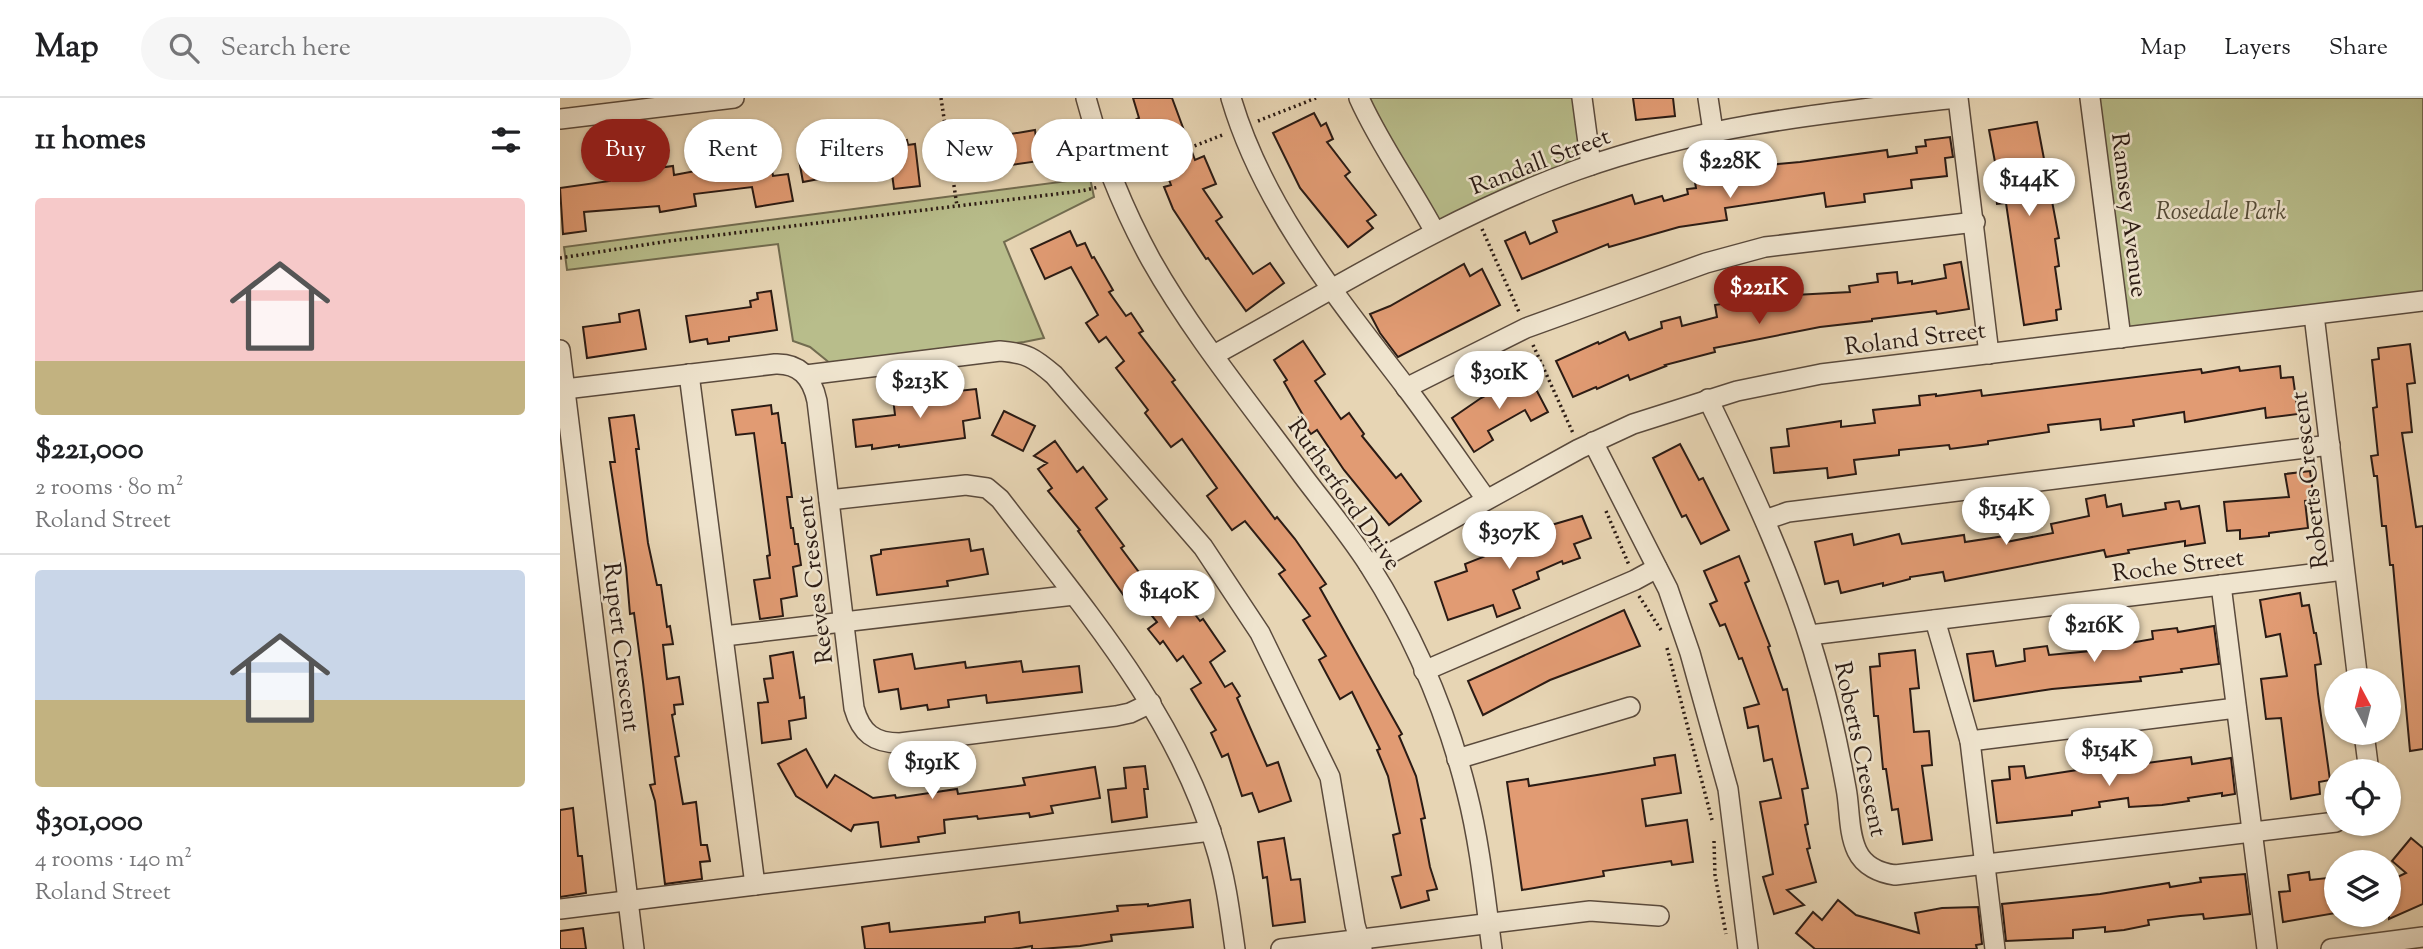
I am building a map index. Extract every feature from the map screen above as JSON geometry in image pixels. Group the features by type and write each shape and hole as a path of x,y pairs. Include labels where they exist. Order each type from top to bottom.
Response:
{"street":[{"path":"560,119 734,98"},
{"name":"Rutherford Drive","path":"1086,98 1102,150 1122,200 1151,258 1179,305 1368,565 1401,620 1424,671 1457,759 1475,828 1492,949"},
{"path":"1231,98 1240,128 1270,190 1331,290 1486,499"},
{"path":"1359,98 1385,150 1417,198 1435,232"},
{"path":"1582,98 1591,166"},
{"path":"1708,98 1713,131"},
{"path":"1957,98 1975,222 1989,354"},
{"name":"Randall Street","path":"1214,355 1474,212 1591,166 1713,131 1834,105 1957,98"},
{"name":"Ramsey Avenue","path":"2090,98 2121,338"},
{"path":"1406,388 1526,328 1706,263 1765,247 1975,222"},
{"name":"Roland Street","path":"1368,565 1593,442 1633,424 1746,389 1821,374 2423,301"},
{"name":"Roberts Crescent","path":"2314,314 2356,668"},
{"name":"Rupert Crescent","path":"560,350 634,949"},
{"path":"565,389 785,363 806,375 1000,351 1035,358 1054,374 1203,547 1259,633 1330,777 1361,944"},
{"path":"689,374 755,885"},
{"name":"Reeves Crescent","path":"806,375 812,382 817,401 857,719 866,733 879,741 900,743 1116,716 1151,704"},
{"name":"Roberts Crescent","path":"1709,399 1765,520 1810,635 1839,755 1853,839 1861,859 1884,873 1895,875 2324,824"},
{"path":"1593,442 1668,589 1690,653 1728,789 1748,949"},
{"path":"1765,520 1788,512 2330,445"},
{"path":"829,500 966,485 987,488 1000,499 1074,595 1151,704 1189,774 1211,831 1225,885 1235,949"},
{"path":"1424,671 1657,568"},
{"name":"Roche Street","path":"1810,635 2344,570"},
{"path":"2221,584 2267,949"},
{"path":"724,636 1074,595"},
{"path":"1935,620 1969,741 1995,949"},
{"path":"1457,759 1630,706"},
{"path":"1969,741 2236,708"},
{"path":"560,909 1211,831"},
{"path":"1281,949 1361,944 1489,923 1590,911 1659,916"},
{"path":"2331,949 2423,937"}],"path":[{"path":"941,98 957,206"},
{"path":"560,258 669,241 1097,188"},
{"path":"1481,228 1572,433"},
{"path":"1602,503 1635,580 1639,597 1664,636 1713,825"},
{"path":"1714,838 1715,875 1726,937"}],"green space":[{"path":"1359,98 1582,98 1591,165 1435,232"},
{"name":"Rosedale Park","path":"2090,98 2423,98 2423,301 2121,338"},
{"path":"1060,182 1091,182 1094,197 1004,242 1044,338 831,364 810,347 793,341 778,244 567,270 564,247"}],"building":[{"path":"1133,98 1172,98 1180,119 1137,119 1139,118"},
{"path":"1633,98 1673,98 1675,116 1636,120"},
{"path":"1314,113 1321,126 1326,123 1333,139 1327,142 1350,172 1345,176 1376,215 1367,221 1373,228 1348,247 1300,188 1273,133"},
{"path":"2037,122 2059,238 2055,239 2059,266 2055,267 2061,309 2056,310 2057,320 2024,325 2006,203 1997,204 1994,179 1998,178 1989,130"},
{"path":"1031,131 1031,162 1017,164 1017,133"},
{"path":"1950,137 1953,157 1945,158 1947,176 1911,180 1912,188 1864,194 1865,202 1826,207 1824,193 1725,208 1727,220 1679,227 1609,247 1608,244 1522,279 1505,241 1525,232 1530,244 1557,232 1553,221 1632,195 1635,204 1662,196 1664,201 1688,194 1687,189 1696,188 1694,176 1743,169 1742,163 1767,160 1768,165 1887,150 1888,157 1917,153 1916,147 1926,146 1925,140"},
{"path":"915,144 920,186 894,189 893,182 908,182 908,145"},
{"path":"1193,155 1195,160 1204,156 1216,184 1203,189 1222,217 1216,221 1253,274 1270,263 1284,283 1246,311 1208,258 1206,259 1173,209 1164,187 1171,185 1170,182 1193,182"},
{"path":"670,166 673,166 674,175 684,173 684,182 782,182 782,175 788,174 793,201 756,207 752,187 694,194 696,206 660,212 659,206 584,212 586,231 563,234 560,188 603,182 670,182"},
{"path":"1070,231 1077,246 1085,243 1113,290 1109,292 1126,316 1131,313 1143,331 1139,333 1175,380 1172,382 1275,519 1277,517 1295,539 1326,584 1320,588 1402,734 1399,736 1416,776 1425,818 1421,819 1437,889 1427,891 1429,900 1401,908 1392,877 1401,875 1393,835 1400,833 1388,776 1377,750 1380,749 1352,692 1340,699 1319,660 1326,656 1303,620 1310,616 1279,574 1285,570 1245,521 1232,530 1207,496 1217,488 1182,439 1171,447 1145,413 1148,410 1116,368 1124,361 1106,337 1099,342 1086,323 1098,315 1071,267 1045,279 1031,249"},
{"path":"1961,262 1969,309 1872,319 1714,348 1715,352 1665,365 1630,380 1628,375 1573,397 1556,361 1625,332 1629,340 1662,328 1661,322 1680,317 1682,326 1717,317 1715,305 1734,302 1735,309 1767,303 1767,299 1794,295 1850,292 1849,286 1878,282 1877,274 1897,272 1898,283 1912,281 1912,284 1946,278 1944,265"},
{"path":"1464,264 1470,276 1482,269 1500,305 1398,357 1370,314 1390,306"},
{"path":"771,291 777,330 729,337 729,341 708,344 707,339 690,342 686,316 751,307 750,301 758,299 757,293"},
{"path":"639,310 646,349 587,358 583,327 620,322 619,314"},
{"path":"1303,341 1325,374 1315,381 1341,419 1349,413 1364,434 1362,436 1396,478 1401,474 1421,501 1389,525 1344,470 1317,430 1311,434 1299,417 1303,415 1284,382 1287,380 1274,360"},
{"path":"2410,344 2415,383 2407,384 2412,432 2402,433 2416,527 2423,526 2423,749 2410,751 2393,565 2390,565 2386,526 2382,526 2377,476 2374,476 2371,456 2378,455 2372,360 2379,359 2378,348"},
{"path":"2280,366 2281,378 2293,377 2298,414 2266,418 2265,408 2185,422 2184,412 2133,420 2134,426 2101,430 2100,419 2048,425 2049,432 1988,441 1988,444 1950,449 1949,445 1899,450 1899,455 1854,460 1856,474 1828,478 1827,468 1774,473 1771,448 1789,446 1787,429 1841,421 1841,427 1875,423 1873,410 1920,405 1919,396 1981,390 1982,396 2201,369 2202,373 2239,367 2240,371"},
{"path":"1528,374 1548,412 1531,421 1525,410 1488,431 1493,440 1474,452 1452,418 1481,398"},
{"path":"976,389 980,418 963,421 965,438 899,447 856,447 853,420 895,415 893,398"},
{"path":"771,405 772,414 778,413 782,443 785,443 792,497 787,497 791,528 795,544 798,544 801,565 793,567 797,596 781,599 783,616 760,619 754,580 770,578 767,556 770,555 754,433 736,435 732,410"},
{"path":"1004,411 1035,426 1023,451 992,435"},
{"path":"634,415 648,543 657,585 661,585 667,627 670,626 673,644 663,645 667,679 679,677 683,704 674,705 675,714 672,715 679,756 675,757 683,804 696,802 701,845 707,845 710,861 700,862 702,879 665,884 655,801 650,785 655,784 643,682 634,613 630,614 626,567 610,462 615,462 609,418"},
{"path":"1055,441 1077,472 1083,467 1107,499 1096,508 1124,546 1121,548 1156,595 1171,583 1200,621 1203,619 1225,651 1210,662 1225,687 1232,683 1240,696 1237,698 1267,766 1278,762 1291,801 1259,812 1252,793 1242,796 1228,754 1222,757 1211,733 1216,730 1191,689 1201,683 1183,656 1177,661 1163,641 1160,644 1148,629 1157,622 1140,601 1132,607 1078,531 1080,530 1048,491 1052,488 1038,469 1047,463 1034,456"},
{"path":"1680,444 1699,480 1703,478 1729,530 1701,544 1686,515 1682,517 1653,458"},
{"path":"2310,471 2314,500 2305,501 2308,528 2240,539 2240,530 2227,531 2224,502 2289,497 2285,474"},
{"path":"2105,495 2107,507 2121,504 2123,516 2166,509 2165,503 2179,501 2181,509 2199,506 2205,543 2185,546 2185,541 2128,550 2129,553 2106,557 2104,550 1945,581 1943,572 1841,593 1838,581 1825,584 1815,542 1852,534 1854,545 1899,534 1902,544 1964,535 1965,542 2005,536 2006,542 2053,533 2051,524 2089,516 2086,499"},
{"path":"1582,516 1591,538 1574,544 1580,558 1563,564 1562,561 1537,572 1539,579 1513,590 1520,608 1497,617 1493,605 1448,620 1435,582 1467,571 1465,564 1523,541 1524,545 1551,534 1548,526"},
{"path":"969,539 971,551 983,549 988,574 947,581 948,586 877,595 871,556 881,554 881,550"},
{"path":"1739,556 1749,581 1745,583 1770,646 1768,647 1783,690 1787,689 1808,788 1802,789 1810,848 1807,849 1816,882 1787,890 1804,905 1774,914 1763,877 1773,874 1760,802 1781,798 1772,759 1764,761 1758,726 1748,728 1744,708 1759,704 1742,658 1739,659 1725,624 1720,626 1710,604 1717,601 1704,571"},
{"path":"2300,593 2302,606 2309,605 2321,664 2315,665 2327,759 2324,759 2324,781 2319,782 2320,794 2291,799 2281,718 2266,719 2261,679 2287,676 2280,634 2266,637 2260,600"},
{"path":"1624,610 1640,646 1550,680 1483,715 1468,681"},
{"path":"2214,626 2219,664 2140,677 2141,681 2052,689 1974,701 1967,654 1993,651 1996,666 2025,661 2024,649 2047,646 2049,655 2101,650 2099,641 2123,637 2124,644 2153,639 2152,631 2177,628 2178,632"},
{"path":"1915,650 1919,688 1910,689 1914,732 1929,731 1932,765 1922,766 1932,840 1903,844 1898,809 1892,810 1886,769 1883,769 1878,716 1874,716 1870,667 1880,666 1879,654"},
{"path":"793,652 806,718 789,721 791,739 762,743 758,703 768,702 764,679 773,678 770,656"},
{"path":"912,654 915,669 965,662 966,668 1021,661 1023,672 1079,666 1082,692 987,703 986,695 948,700 949,707 928,710 927,705 901,709 898,689 879,692 874,660"},
{"path":"806,749 827,787 835,775 873,798 895,795 896,798 957,789 958,794 1025,785 1023,778 1095,767 1100,798 1051,806 1053,813 1030,817 1029,813 944,820 945,833 918,837 919,842 881,847 878,822 854,825 851,831 796,796 778,764"},
{"path":"1675,755 1681,793 1642,799 1646,826 1687,820 1693,862 1672,865 1671,861 1603,871 1604,876 1522,890 1507,782 1528,779 1529,786 1655,765 1654,758"},
{"path":"2191,757 2192,764 2231,758 2235,794 2222,796 2222,793 2188,798 2189,801 2129,807 2128,798 2099,802 2100,807 2072,811 2072,815 1997,823 1992,781 2010,779 2009,767 2024,766 2026,778 2110,765 2110,768"},
{"path":"1145,766 1147,817 1112,822 1108,790 1126,788 1124,768"},
{"path":"573,808 578,856 582,856 586,893 560,897 560,810"},
{"path":"1284,838 1291,880 1300,879 1305,922 1273,926 1267,877 1263,878 1258,842"},
{"path":"2411,838 2423,848 2423,904 2401,914 2401,875 2406,873 2401,869 2401,850"},
{"path":"2309,872 2310,880 2324,878 2324,915 2283,922 2279,892 2290,891 2288,875"},
{"path":"2245,874 2250,914 2204,919 2203,914 2180,916 2148,920 2149,925 2124,930 2105,932 2105,927 2073,930 2073,938 2006,941 2002,904 2100,894 2169,883 2170,887 2201,882 2200,878"},
{"path":"1190,900 1193,927 1111,935 1112,941 1080,946 1040,949 1032,949 1032,946 1012,949 865,949 862,927 889,923 890,932 985,922 985,917 1019,912 1020,923 1118,911 1117,906 1148,906"},
{"path":"1838,900 1856,915 1919,933 1915,913 1942,908 1978,907 1982,944 1976,945 1977,949 1815,949 1796,933 1813,912 1822,920"},
{"path":"583,928 586,949 560,949 560,931"}]}
